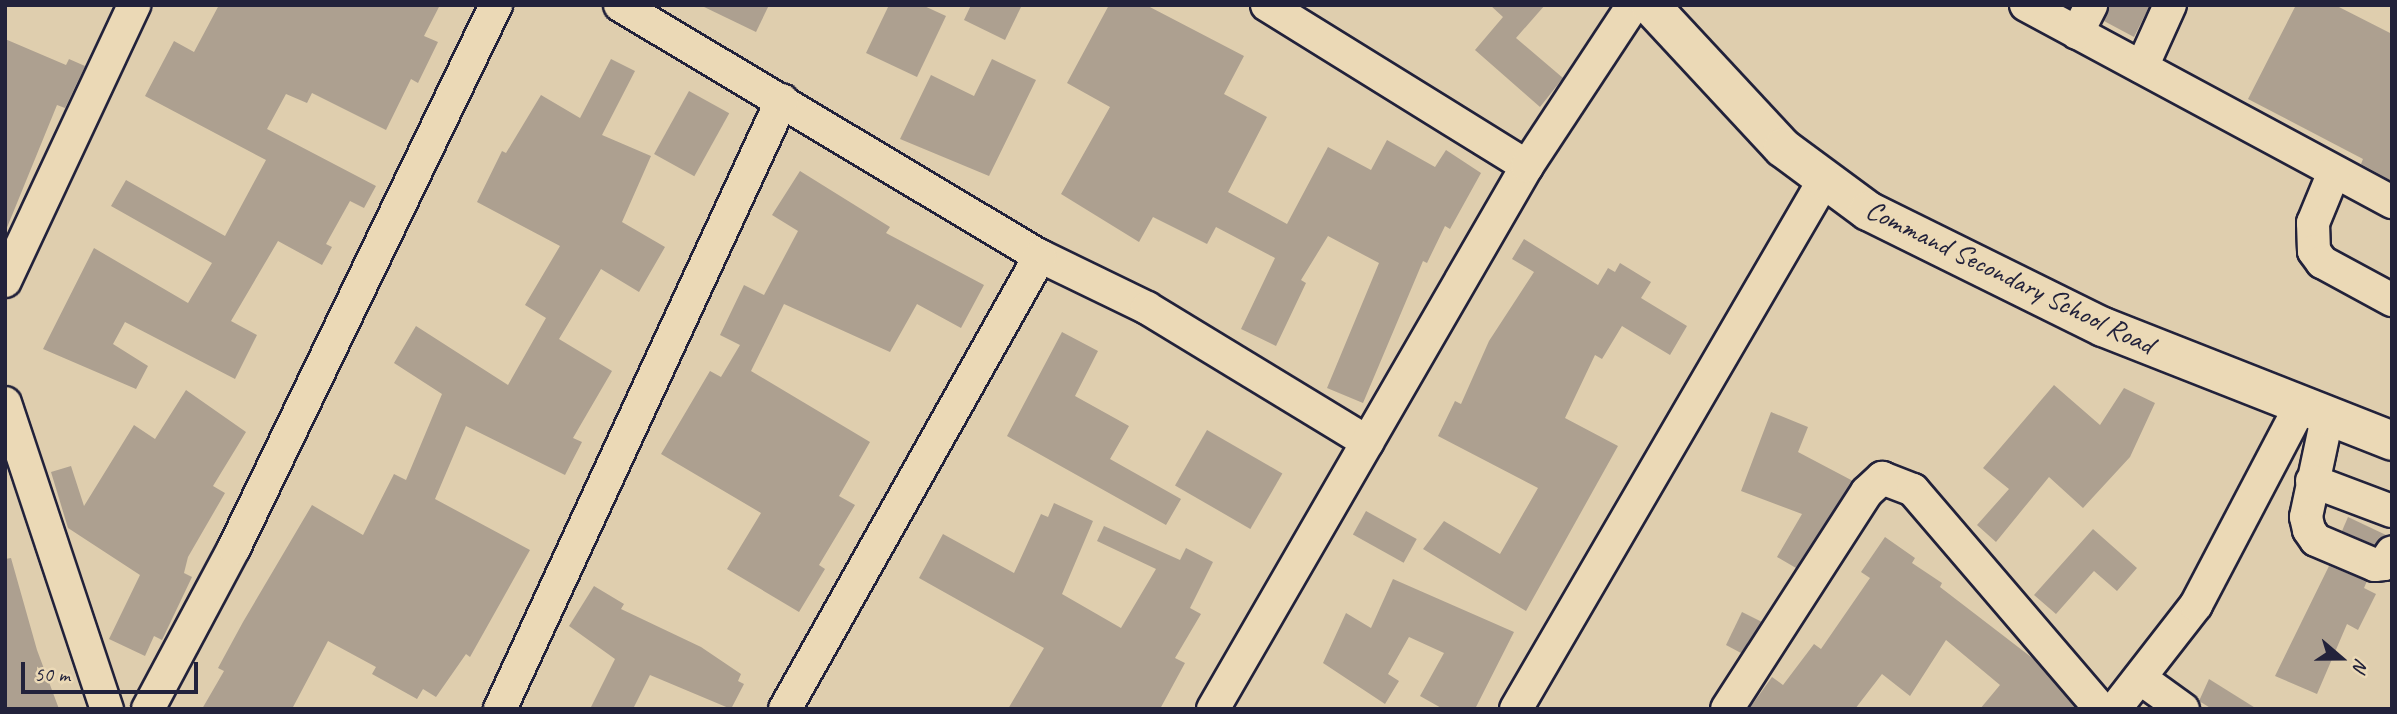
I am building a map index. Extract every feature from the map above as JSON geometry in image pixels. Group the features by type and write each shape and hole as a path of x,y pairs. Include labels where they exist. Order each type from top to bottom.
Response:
{"main road":[{"name":"Command Secondary School Road","path":"1650,5 1757,121 1823,182 1911,236 2103,327 2392,441"}],"street":[{"path":"5,281 12,240 134,5"},
{"path":"148,709 234,548 496,5"},
{"path":"620,5 1040,256 1147,309 1367,442"},
{"path":"1268,5 1527,166"},
{"path":"1213,709 1527,166 1633,5"},
{"path":"2026,5 2084,19 2142,68 2392,202"},
{"path":"2142,68 2170,5"},
{"path":"500,709 782,100"},
{"path":"2334,172 2313,223 2314,251 2322,262 2392,300"},
{"path":"1516,709 1823,182"},
{"path":"785,709 1040,256"},
{"path":"5,403 107,709"},
{"path":"2314,411 2312,481 2306,517 2316,540 2375,565 2384,564 2392,552"},
{"path":"2115,709 2196,605 2314,411"},
{"path":"1727,709 1867,492 1882,478 1913,490 2101,709"},
{"path":"2312,481 2392,511"},
{"path":"2140,678 2183,709"}],"building":[{"path":"219,5 440,5 424,36 438,42 418,83 411,79 386,130 312,93 307,103 286,94 267,129 376,186 364,208 350,201 326,244 332,247 322,265 278,241 231,321 257,335 235,379 125,322 113,344 148,366 136,389 43,349 94,248 188,303 212,263 111,206 126,180 225,236 266,160 145,96 174,41 194,52"},
{"path":"700,5 769,5 756,32"},
{"path":"889,5 922,5 946,16 917,77 866,53"},
{"path":"971,5 1022,5 1005,40 964,20"},
{"path":"1109,5 1146,5 1244,56 1224,94 1267,117 1228,192 1287,224 1328,147 1371,170 1387,140 1435,167 1446,150 1481,173 1450,229 1445,226 1427,263 1423,261 1363,403 1327,388 1379,263 1328,236 1301,280 1306,283 1276,346 1241,329 1275,258 1216,227 1207,244 1153,217 1139,242 1061,194 1110,107 1067,83"},
{"path":"1490,5 1545,5 1516,38 1563,78 1540,107 1475,50 1503,17"},
{"path":"2110,5 2150,5 2134,37 2104,21"},
{"path":"2296,5 2335,5 2392,34 2392,181 2361,164 2363,159 2248,99"},
{"path":"5,39 66,65 69,59 85,66 65,108 57,105 6,230"},
{"path":"611,59 635,71 602,135 651,156 622,222 665,247 639,292 601,269 559,339 612,371 573,438 582,442 565,475 466,426 435,499 530,550 470,657 466,654 436,697 423,689 417,699 372,674 376,667 328,641 292,709 202,709 224,671 218,668 312,505 363,535 394,474 406,480 442,394 394,363 416,326 508,385 546,318 525,305 560,246 477,202 502,151 506,153 541,95 580,118"},
{"path":"992,59 1036,80 989,176 900,139 931,75 974,96"},
{"path":"689,91 729,113 694,176 654,154"},
{"path":"800,171 890,227 886,233 984,285 961,328 917,304 890,352 784,304 751,371 870,442 839,496 855,505 819,565 825,569 799,612 727,569 761,513 661,454 710,371 721,377 740,345 720,335 744,285 764,295 798,231 772,215"},
{"path":"1524,239 1598,285 1608,268 1615,272 1620,263 1651,282 1641,298 1687,326 1670,355 1622,326 1602,359 1595,355 1565,418 1618,446 1526,611 1423,549 1444,521 1500,554 1538,488 1438,436 1455,401 1461,404 1489,341 1534,272 1512,259"},
{"path":"1062,332 1098,351 1075,396 1129,426 1110,459 1181,499 1166,525 1007,436"},
{"path":"2054,385 2100,425 2124,388 2155,403 2130,457 2083,508 2049,477 1996,542 1977,525 2009,489 1983,468"},
{"path":"186,390 246,432 213,486 225,493 188,557 184,573 192,577 162,640 154,636 145,656 109,639 140,575 68,528 51,472 71,466 84,506 134,425 155,439"},
{"path":"1771,412 1808,427 1798,452 1853,481 1796,568 1777,557 1802,514 1741,491"},
{"path":"1207,430 1282,474 1250,529 1175,485"},
{"path":"1054,503 1093,521 1062,594 1121,628 1156,569 1097,541 1104,526 1180,560 1186,548 1213,562 1190,608 1201,614 1175,658 1185,663 1160,709 1008,709 1044,648 919,578 943,534 1014,573 1041,514 1048,517"},
{"path":"1366,511 1417,539 1404,563 1353,535"},
{"path":"2348,517 2386,535 2375,545 2342,531"},
{"path":"2093,529 2137,568 2117,591 2094,571 2056,614 2034,595"},
{"path":"1885,537 1915,558 1912,563 1942,583 1940,587 2035,660 2077,709 1980,709 2000,685 1946,640 1910,696 1882,674 1855,709 1749,709 1772,677 1783,685 1814,644 1821,649 1870,578 1861,572"},
{"path":"11,558 37,650 59,709 5,709 5,559"},
{"path":"2329,566 2367,581 2364,588 2376,594 2358,630 2347,624 2317,694 2275,676"},
{"path":"1393,579 1514,632 1475,709 1443,709 1420,696 1444,653 1409,637 1388,674 1399,681 1385,704 1323,663 1346,613 1371,628"},
{"path":"594,586 624,604 621,609 701,647 741,674 738,681 744,684 731,709 650,675 633,709 590,709 615,659 569,626"},
{"path":"1742,612 1762,622 1741,653 1726,645"},
{"path":"2209,679 2257,709 2212,709 2199,701"}]}
